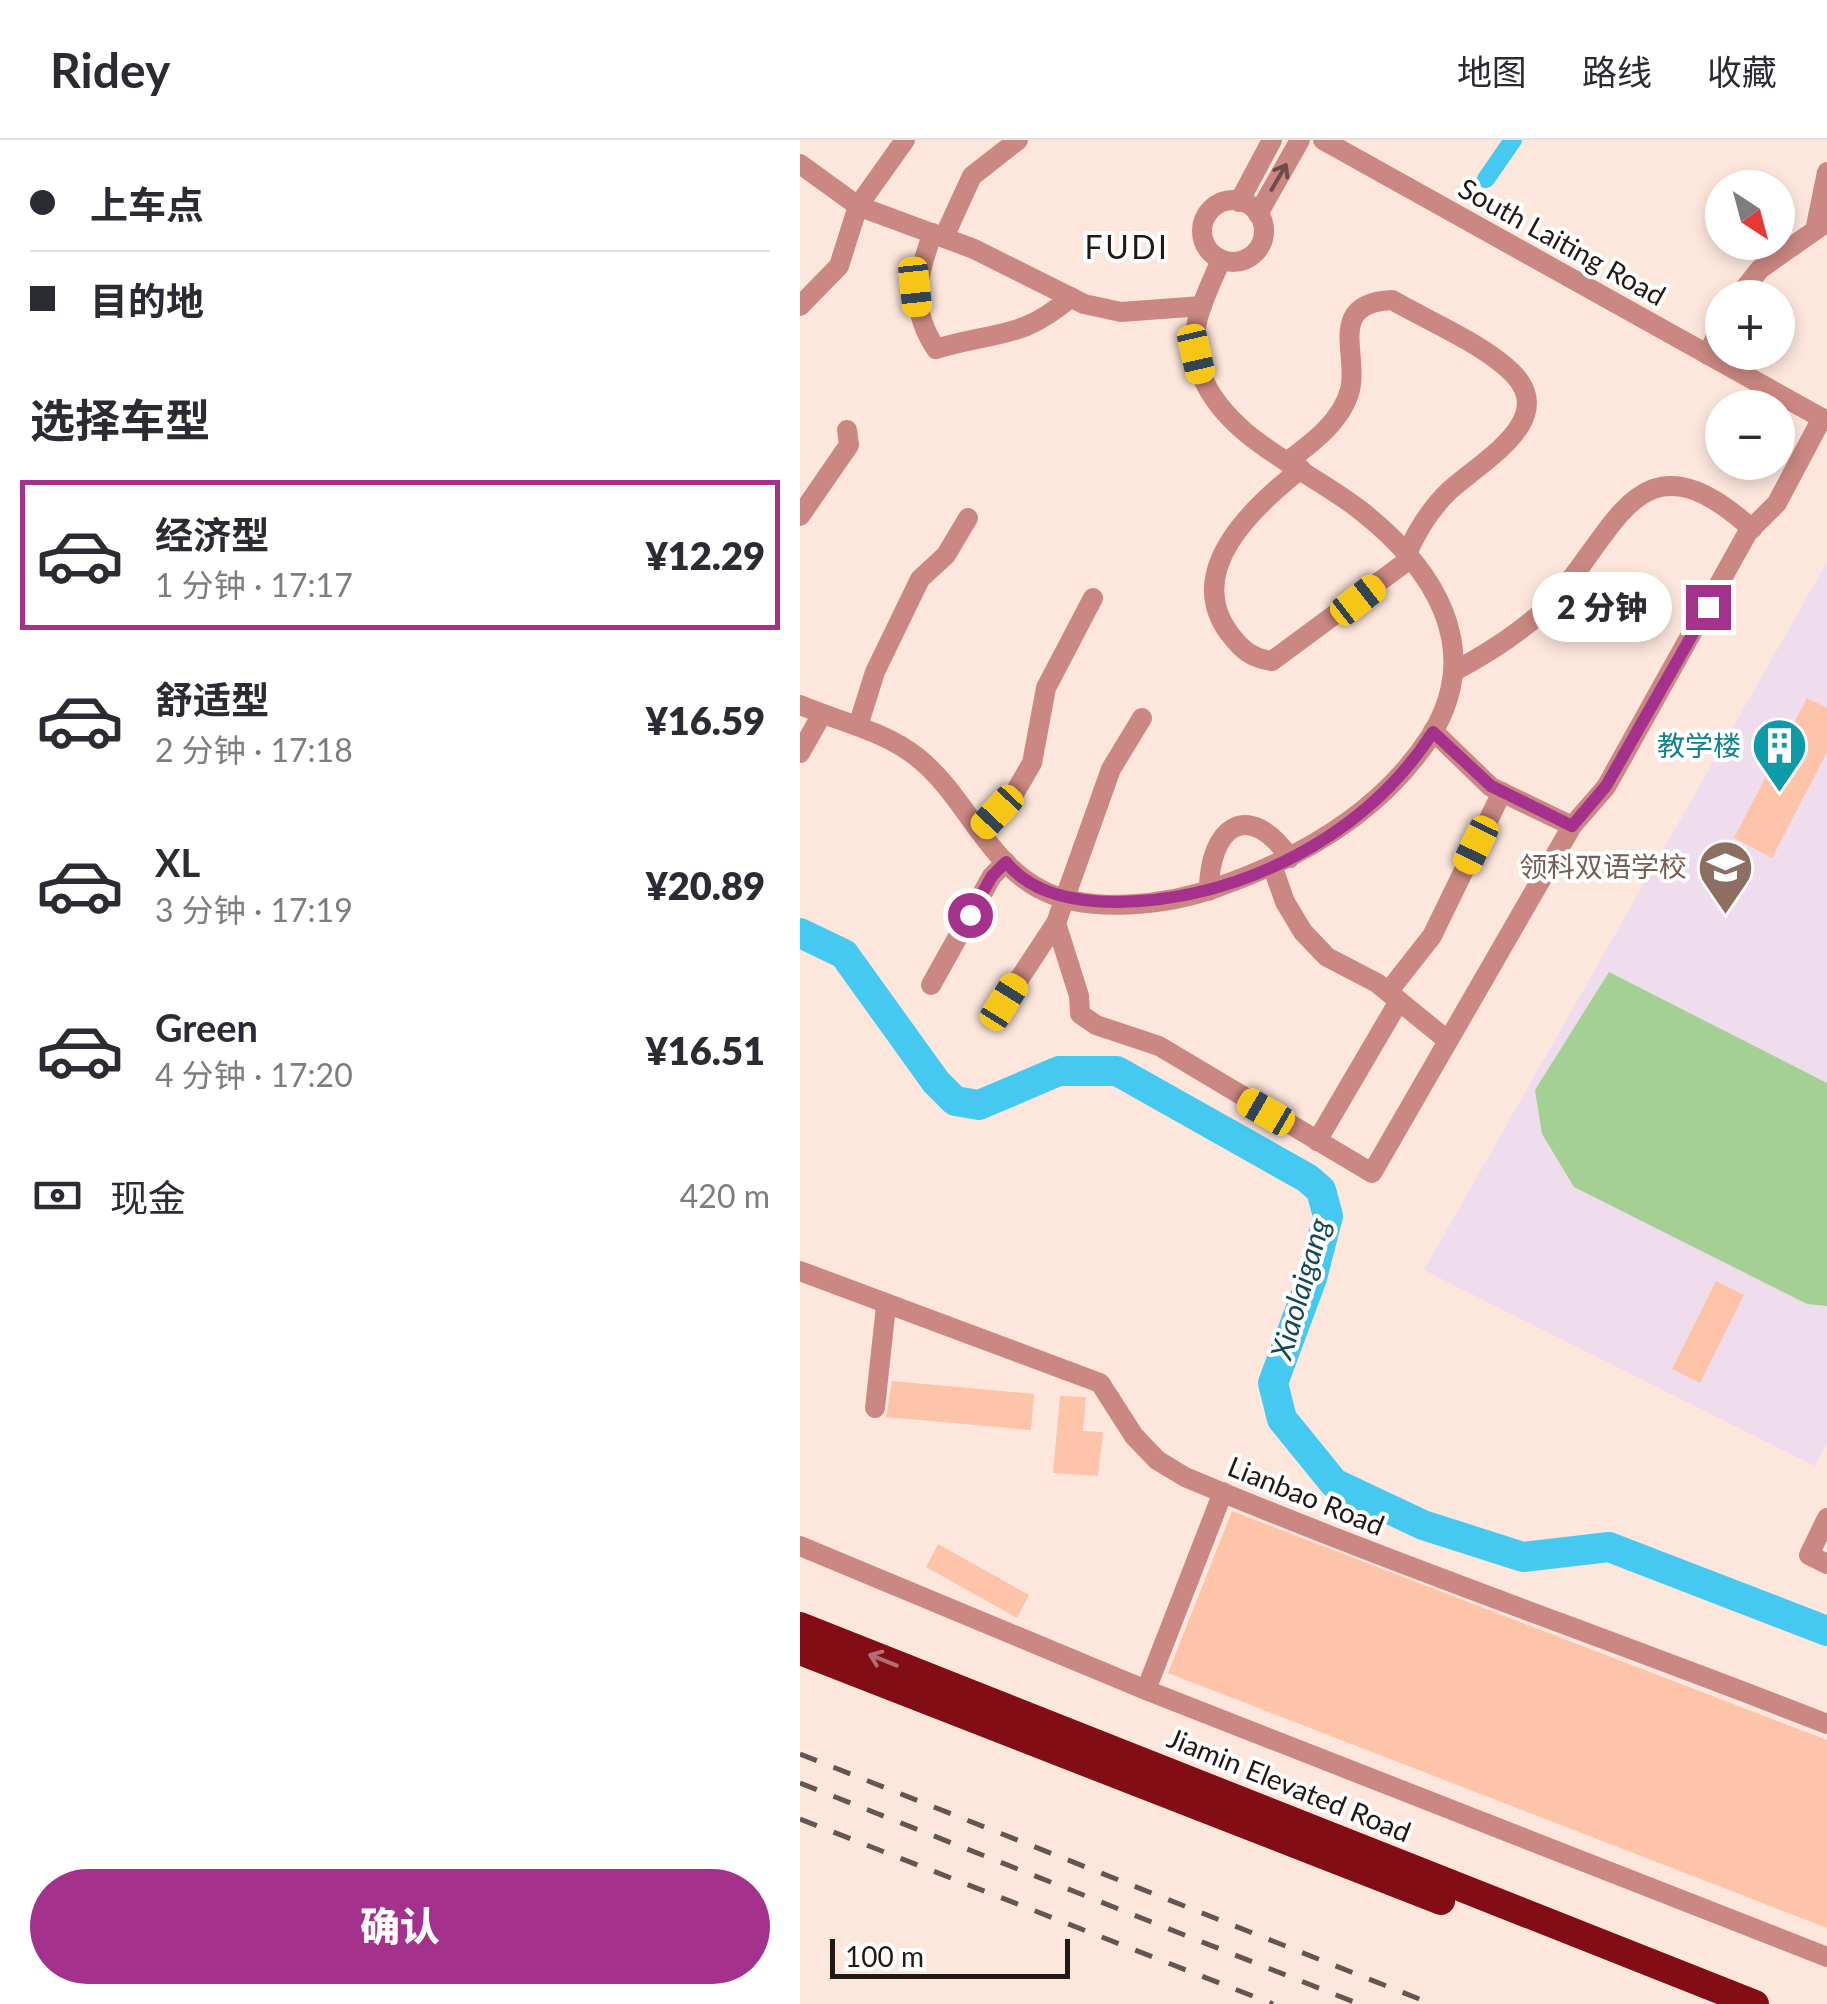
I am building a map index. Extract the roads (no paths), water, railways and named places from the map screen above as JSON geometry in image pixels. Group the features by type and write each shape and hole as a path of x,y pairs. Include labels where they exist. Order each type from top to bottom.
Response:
{"highway":[{"name":"Jiamin Elevated Road","path":"800,1626 1754,2004"},
{"name":"Jiamin Elevated Road","path":"800,1650 1705,2004"}],"street":[{"path":"800,306 838,266 858,206 904,140"},
{"path":"1018,140 972,176 938,235 915,287 924,331 936,349 990,334 1019,332 1042,322 1071,297"},
{"path":"1240,202 1272,140"},
{"path":"1258,214 1300,140"},
{"name":"South Laiting Road","path":"1323,140 1705,353"},
{"path":"800,164 858,206 938,235 1071,297 1121,312 1202,306"},
{"path":"1751,280 1760,269 1821,224 1827,172"},
{"path":"1226,200 1240,202 1258,214 1264,220 1266,234 1258,251 1239,262 1221,260 1208,250 1200,234 1206,211 1226,200"},
{"path":"800,705 858,726 918,758 1006,862 1041,890 1088,902 1148,902 1209,891 1281,863 1350,821 1408,771 1433,732 1454,672 1449,623 1436,591 1362,511 1247,434 1201,376 1192,333 1221,260"},
{"path":"1376,300 1392,300 1504,365 1524,388 1526,406 1502,452 1450,490 1433,509 1408,557 1272,662 1241,650 1221,622 1217,561 1254,510 1334,420 1350,390 1347,337 1352,320 1376,300"},
{"name":"South Laiting Road","path":"1735,370 1824,420"},
{"path":"1056,923 1080,1014 1096,1025 1159,1046 1372,1173 1572,826 1606,786 1752,529 1777,503 1824,420"},
{"path":"800,516 849,445 846,430"},
{"path":"1454,672 1484,656 1544,610 1629,505 1656,487 1694,487 1722,502 1752,529"},
{"path":"858,726 875,672 920,579 946,555 968,518"},
{"path":"981,829 1014,794 1032,763 1046,688 1093,598"},
{"path":"800,753 822,714"},
{"path":"1004,1002 1056,923 1112,768 1142,718"},
{"path":"1433,732 1464,764 1502,792 1572,826"},
{"path":"1317,1141 1393,996 1432,936 1502,792"},
{"path":"1209,891 1216,848 1230,830 1247,823 1262,826 1281,863 1284,902 1302,932 1327,956 1393,996 1446,1040"},
{"path":"931,986 992,876 1006,862"},
{"name":"Lianbao Road","path":"800,1271 1100,1384 1134,1436 1157,1460 1222,1492 1540,1618 1611,1640 1827,1724"},
{"path":"875,1408 886,1306"},
{"path":"1146,1690 1222,1492"},
{"path":"1827,1518 1808,1555 1827,1564"},
{"path":"800,1546 1146,1690 1827,1957"}],"waterway":[{"path":"1486,179 1513,140"},
{"name":"Xiaolaigang","path":"800,933 844,954 936,1082 955,1101 979,1105 1059,1071 1117,1071 1307,1178 1321,1190 1328,1216 1312,1278 1273,1383 1282,1419 1334,1483 1423,1525 1523,1557 1609,1547 1827,1631"}],"railway":[{"path":"800,1754 1432,2004"},
{"path":"800,1783 1359,2004"},
{"path":"800,1819 1273,2004"}],"place":[{"name":"教学楼","path":"1780,795"},
{"name":"领科双语学校","path":"1726,916"}],"district":[{"name":"FUDI","path":"1127,248"}]}
